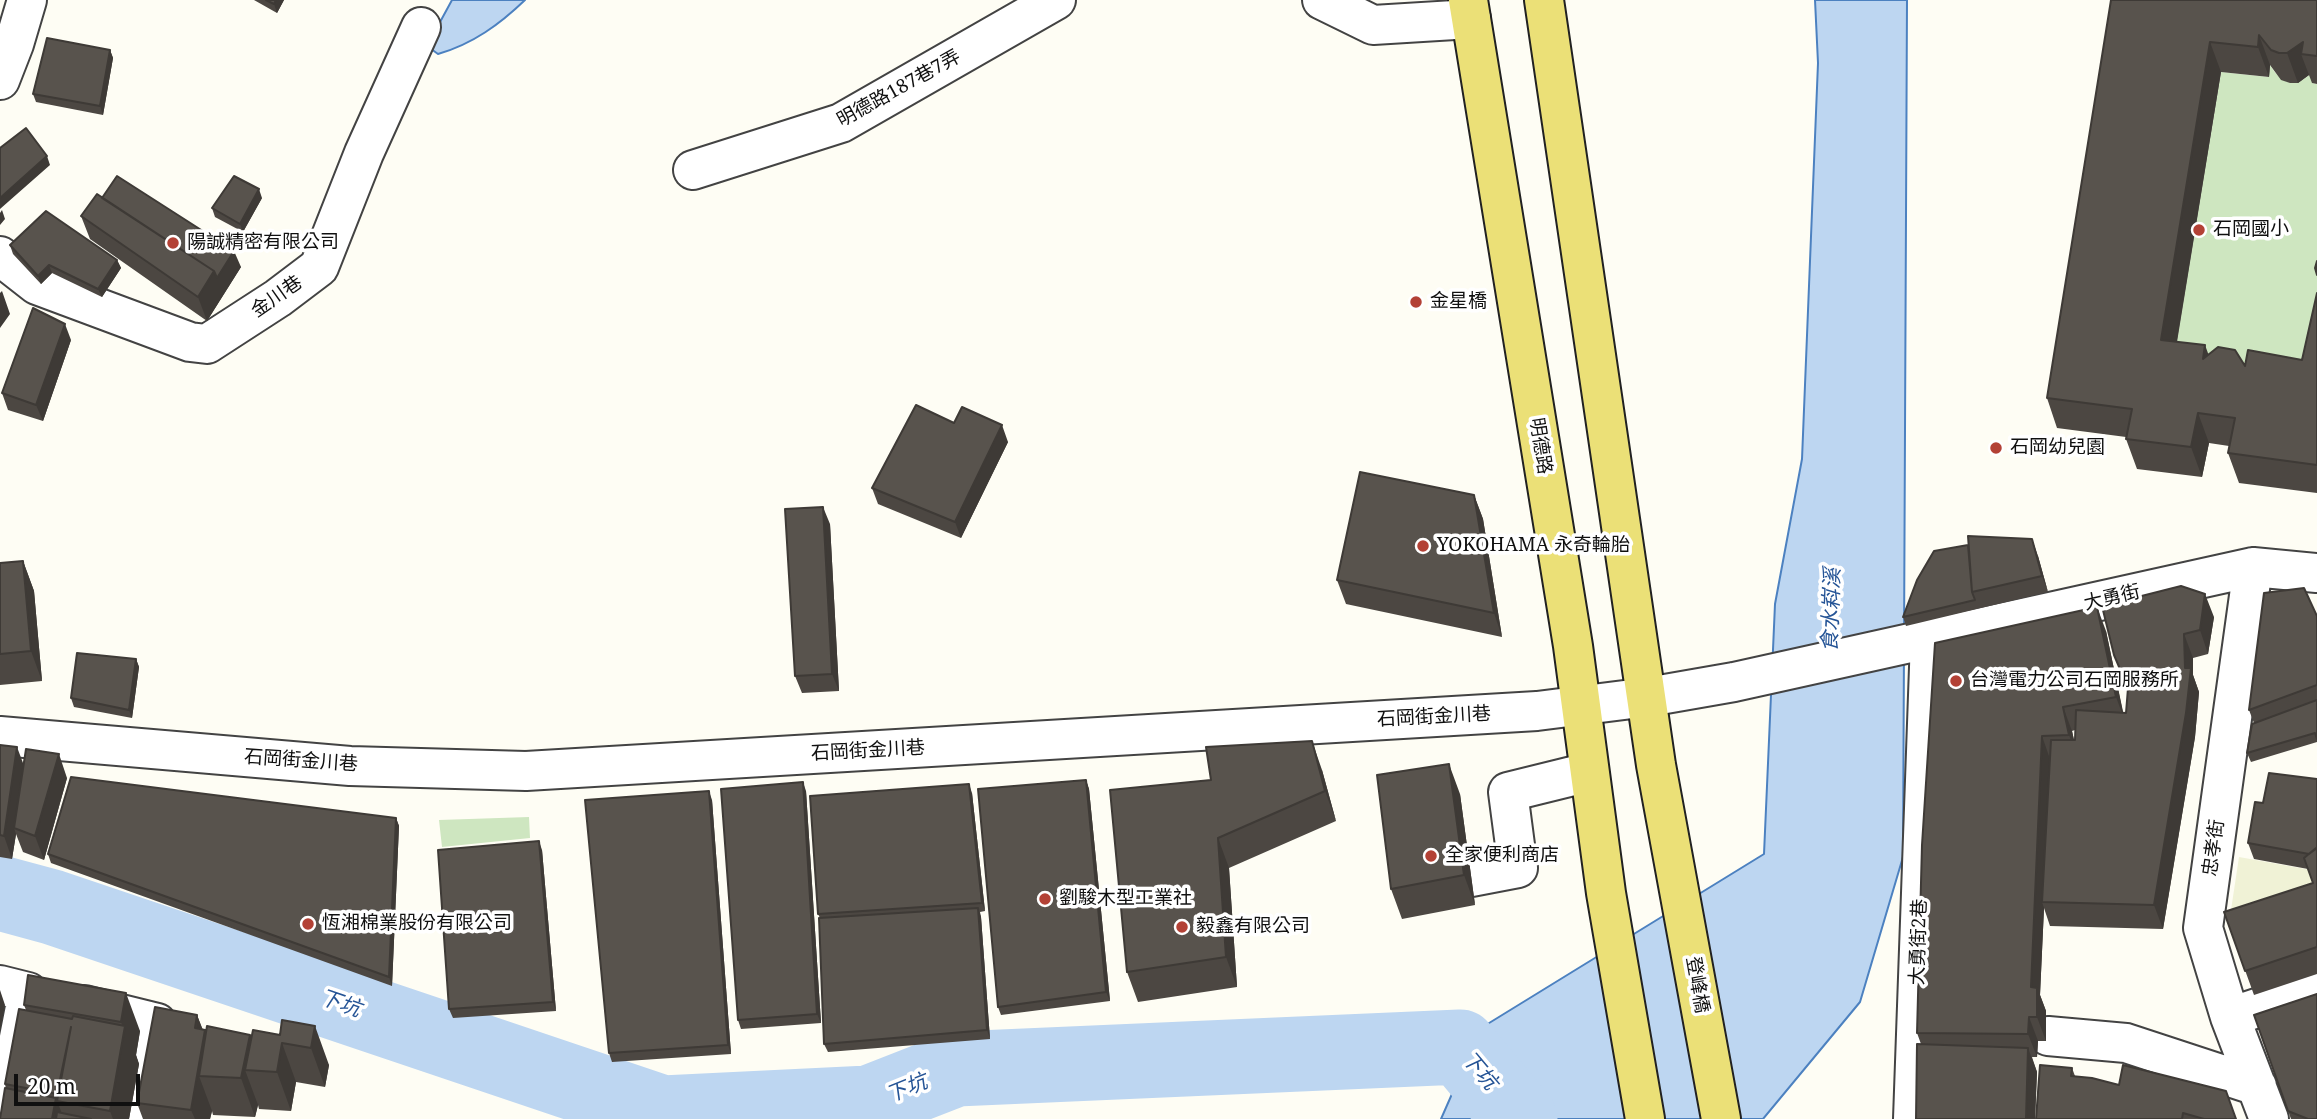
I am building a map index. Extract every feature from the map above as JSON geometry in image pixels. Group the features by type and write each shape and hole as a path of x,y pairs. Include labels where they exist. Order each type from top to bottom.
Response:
{"main road":[{"path":"1544,0 1648,697"},
{"name":"明德路","path":"1469,9 1573,646 1606,893 1645,1119"},
{"name":"登峰橋","path":"1648,697 1656,765 1721,1119"}],"street":[{"path":"0,80 27,0"},
{"name":"明德路187巷7弄","path":"693,170 841,123 1056,0"},
{"path":"1322,0 1373,25 1469,9"},
{"name":"金川巷","path":"0,256 37,285 190,342 207,344 278,298 319,267 364,153 421,27"},
{"name":"大勇街","path":"1919,641 2253,567 2312,583"},
{"name":"忠孝街","path":"2253,567 2203,928 2230,1017 2263,1103"},
{"name":"石岡街金川巷","path":"0,736 351,766 526,771 1580,707 1734,682 1919,641"},
{"name":"大勇街2巷","path":"1913,1119 1919,641"},
{"path":"1471,877 1518,869 1508,792 1589,772"},
{"path":"3,1119 14,988 172,1026 141,1119"},
{"path":"2230,1017 2317,988"},
{"path":"2048,1036 2126,1043 2263,1103"},
{"path":"1915,1065 1955,1065"}],"green space":[{"path":"2270,65 2280,77 2290,82 2301,81 2313,72 2312,83 2317,84 2317,373 2172,370 2221,72 2268,77"},
{"path":"529,817 530,838 442,847 439,820"},
{"path":"2239,857 2317,871 2317,893 2231,910"}],"water":[{"path":"452,0 525,0 485,32 463,45 438,54 427,46"},
{"name":"食水嵙溪","path":"1815,0 1907,0 1903,857 1860,1002 1763,1119 1441,1119 1481,1028 1764,854 1775,604 1802,459 1818,63"}],"building":[{"path":"2111,0 2317,0 2317,56 2301,54 2303,42 2287,53 2279,53 2271,50 2259,35 2258,47 2210,42 2161,340 2205,345 2203,359 2218,347 2235,350 2245,366 2248,350 2302,360 2317,293 2317,465 2228,453 2235,418 2198,413 2191,447 2126,439 2132,409 2047,398"},
{"path":"47,38 110,50 100,106 33,94"},
{"path":"26,128 47,156 0,198 0,148"},
{"path":"117,176 234,251 217,278 214,271 102,198"},
{"path":"234,176 259,189 240,224 212,208"},
{"path":"97,194 214,271 198,297 81,216"},
{"path":"46,211 117,260 98,289 49,265 38,276 10,245"},
{"path":"33,308 65,324 36,405 2,393"},
{"path":"916,405 954,423 962,407 1002,425 955,522 872,488"},
{"name":"YOKOHAMA 永奇輪胎","path":"1360,472 1474,495 1494,613 1337,580"},
{"path":"823,507 832,674 795,676 785,509"},
{"path":"1968,536 2032,539 2042,576 1972,592"},
{"path":"1968,545 1975,600 1903,617 1917,580 1934,551"},
{"path":"23,561 31,651 0,654 0,563"},
{"path":"2181,586 2205,594 2200,630 2184,634 2185,668 2191,668 2154,905 2042,902 2051,740 2075,740 2076,710 2126,713 2128,688 2114,655 2102,606"},
{"path":"2304,588 2317,616 2317,685 2249,710 2264,593"},
{"path":"2097,607 2116,697 2063,707 2069,735 2042,736 2031,987 2037,988 2037,1017 2029,1017 2028,1034 1917,1033 1922,845 1935,643"},
{"path":"77,653 136,659 129,710 71,698"},
{"path":"2317,700 2317,739 2315,733 2247,753 2252,724"},
{"name":"毅鑫有限公司","path":"1312,741 1325,791 1218,838 1226,957 1127,972 1110,790 1211,780 1206,747"},
{"path":"0,745 17,747 4,836 0,835"},
{"path":"26,749 59,754 35,836 14,828"},
{"path":"1449,764 1464,875 1391,889 1377,775"},
{"path":"2269,773 2317,779 2317,848 2309,854 2248,843 2255,802 2263,803"},
{"name":"恆湘棉業股份有限公司","path":"71,777 396,818 389,977 48,854"},
{"name":"劉駿木型工業社","path":"1086,780 1106,992 998,1007 978,789"},
{"path":"803,782 817,1014 738,1020 721,789"},
{"path":"969,784 982,903 818,914 810,796"},
{"path":"709,791 728,1045 609,1053 585,800"},
{"path":"539,841 553,1002 449,1009 438,850"},
{"path":"2316,848 2317,947 2245,971 2224,912 2313,883 2304,858"},
{"path":"978,908 987,1030 824,1044 819,918"},
{"path":"28,975 126,993 121,1022 24,1005"},
{"path":"2317,994 2317,1119 2308,1119 2288,1111 2254,1015"},
{"path":"155,1007 197,1015 195,1028 205,1030 191,1110 137,1103"},
{"path":"19,1009 125,1026 110,1111 57,1101 71,1027 57,1094 5,1084"},
{"path":"282,1020 315,1026 311,1048 282,1043 277,1072 245,1070 253,1030 280,1035"},
{"path":"207,1026 250,1035 241,1078 199,1076"},
{"path":"1917,1044 2028,1048 2026,1119 1916,1119"},
{"path":"2040,1065 2072,1068 2071,1076 2119,1085 2123,1065 2226,1091 2236,1119 2204,1119 2183,1113 2182,1119 2036,1119"},
{"path":"5,1088 56,1098 52,1119 0,1119"},
{"path":"57,1112 91,1119 56,1119"}],"waterway":[{"name":"下坑","path":"0,893 52,907 663,1113 869,1103 956,1069 1460,1047 1520,1119"}],"place":[{"name":"石岡國小","path":"2199,230"},
{"name":"陽誠精密有限公司","path":"173,243"},
{"name":"金星橋","path":"1416,302"},
{"name":"石岡幼兒園","path":"1996,448"},
{"name":"YOKOHAMA 永奇輪胎","path":"1423,546"},
{"name":"台灣電力公司石岡服務所","path":"1956,681"},
{"name":"全家便利商店","path":"1431,856"},
{"name":"劉駿木型工業社","path":"1045,899"},
{"name":"恆湘棉業股份有限公司","path":"308,924"},
{"name":"毅鑫有限公司","path":"1182,927"}]}
